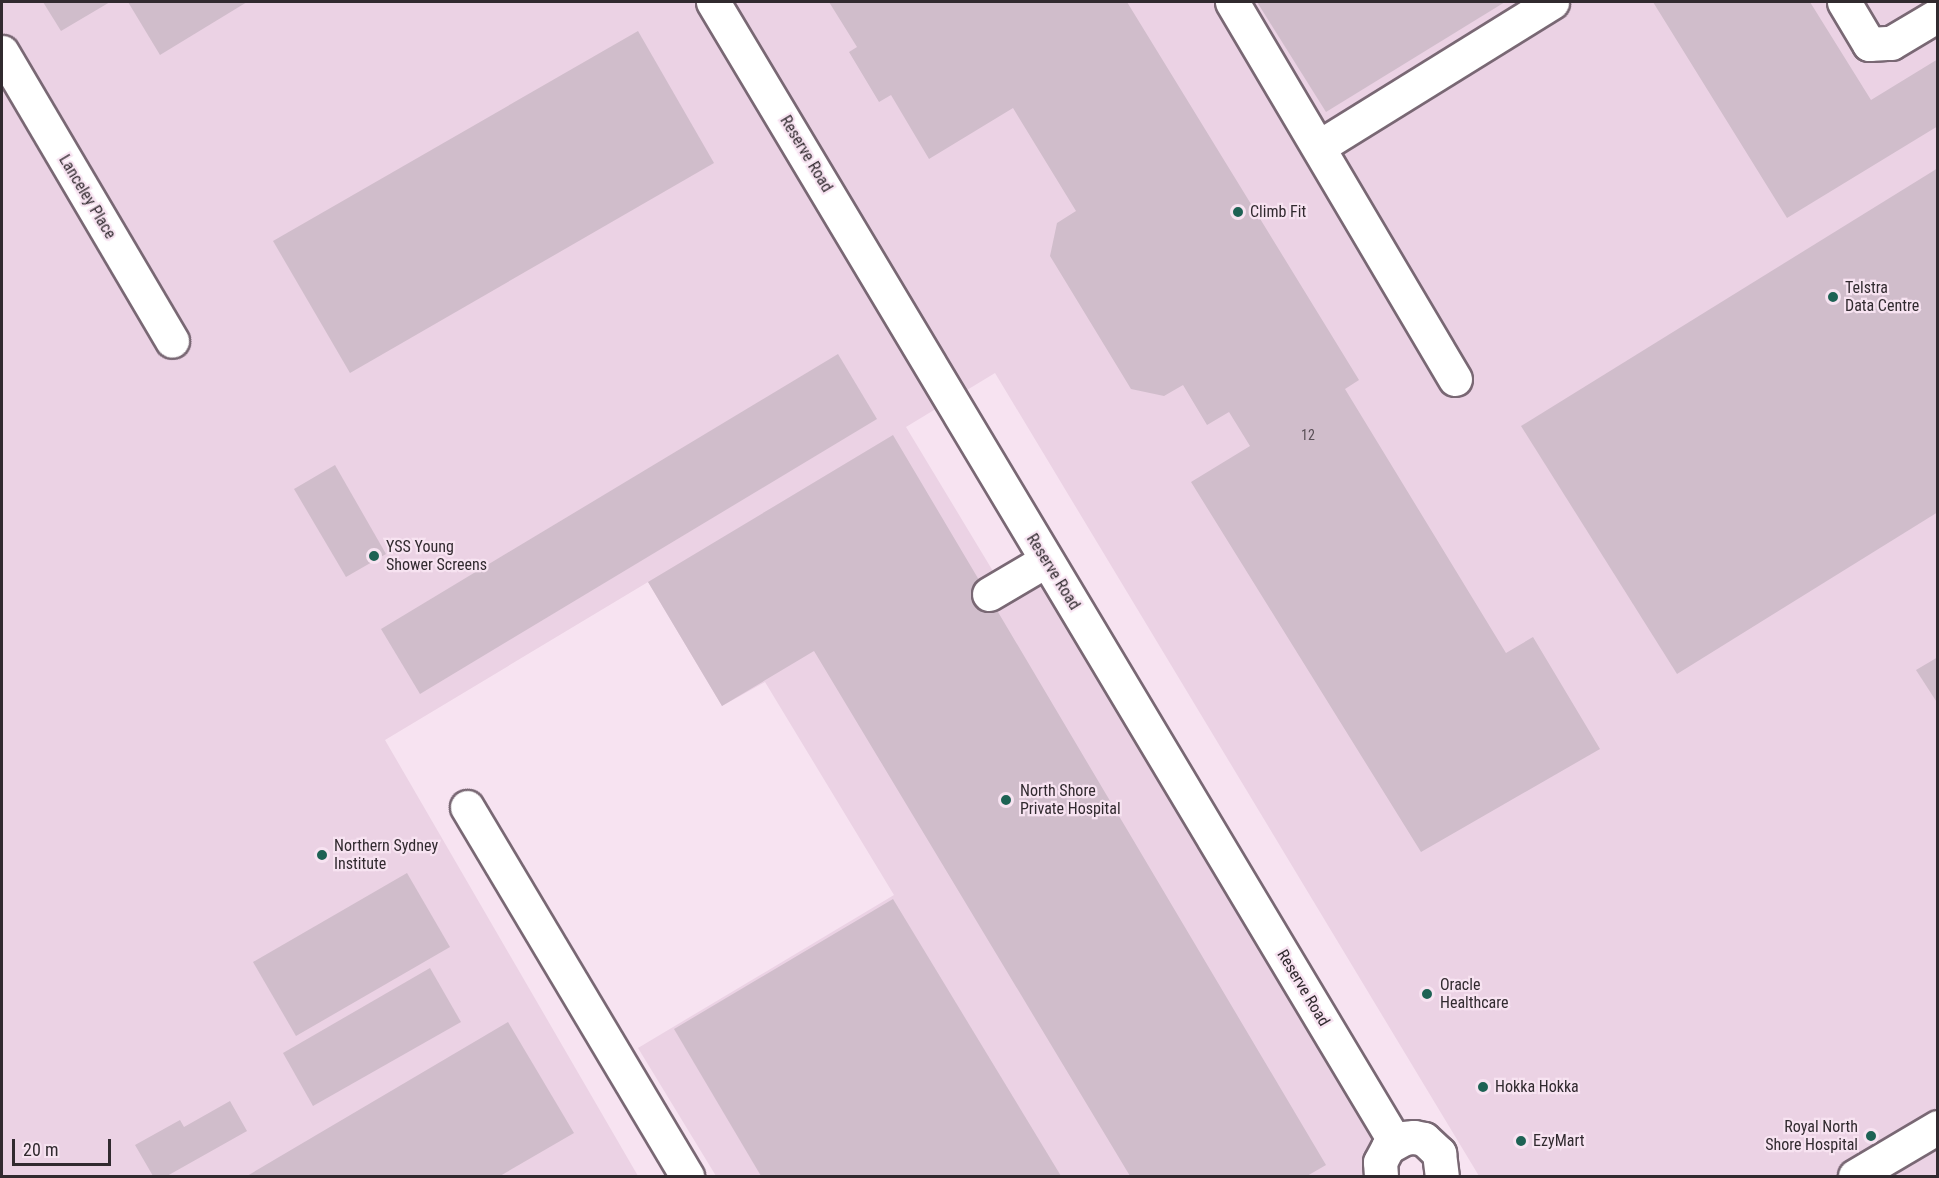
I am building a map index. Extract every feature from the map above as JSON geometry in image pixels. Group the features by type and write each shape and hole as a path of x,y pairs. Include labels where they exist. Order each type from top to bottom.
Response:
{"street":[{"name":"Reserve Road","path":"713,2 1045,561 1071,598 1395,1142"},
{"path":"1232,2 1320,146 1455,379"},
{"path":"1320,146 1552,2"},
{"path":"1844,2 1869,44 1891,43 1938,15"},
{"name":"Lanceley Place","path":"2,52 172,341"},
{"path":"988,594 1045,561"},
{"path":"467,807 687,1176"},
{"path":"1855,1176 1938,1127"},
{"path":"1381,1176 1383,1154 1395,1142 1414,1137 1433,1145 1443,1162 1442,1176"}],"shaded area":[{"path":"2,2 1937,2 1937,1176 1479,1176 995,373 906,427 1011,601 1048,580 1393,1176 716,1176 638,1048 894,895 765,682 722,706 648,582 385,740 638,1176 2,1176"}],"building":[{"path":"43,2 110,2 61,31"},
{"path":"128,2 247,2 160,55"},
{"path":"829,2 1127,2 1359,380 1345,389 1506,653 1533,637 1600,749 1421,852 1191,482 1250,446 1229,412 1207,425 1183,385 1164,396 1131,389 1050,256 1057,223 1076,211 1013,108 929,159 891,95 879,102 849,52 857,47"},
{"path":"1257,2 1505,2 1326,112"},
{"path":"1653,2 1810,2 1871,100 1938,59 1938,126 1787,218"},
{"path":"638,31 714,163 350,373 273,241"},
{"name":"Telstra Data Centre","path":"1938,168 1938,512 1677,674 1521,426"},
{"path":"838,354 877,419 420,694 381,629"},
{"path":"893,435 1326,1165 1307,1176 1130,1176 814,651 722,706 648,582"},
{"path":"335,465 386,554 346,577 294,489"},
{"path":"1938,657 1938,704 1916,670"},
{"path":"407,873 450,947 296,1036 253,962"},
{"path":"893,899 1061,1176 761,1176 674,1029"},
{"path":"430,968 461,1022 313,1106 283,1053"},
{"path":"508,1022 574,1133 500,1176 247,1176"},
{"path":"230,1101 247,1131 167,1176 153,1176 135,1145 180,1120 184,1127"}],"place":[{"name":"Climb Fit","path":"1238,212"},
{"name":"Telstra Data Centre","path":"1833,297"},
{"name":"YSS Young Shower Screens","path":"374,556"},
{"name":"North Shore Private Hospital","path":"1006,800"},
{"name":"Northern Sydney Institute","path":"322,855"},
{"name":"Oracle Healthcare","path":"1427,994"},
{"name":"Hokka Hokka","path":"1483,1087"},
{"name":"Royal North Shore Hospital","path":"1871,1136"},
{"name":"EzyMart","path":"1521,1141"}]}
